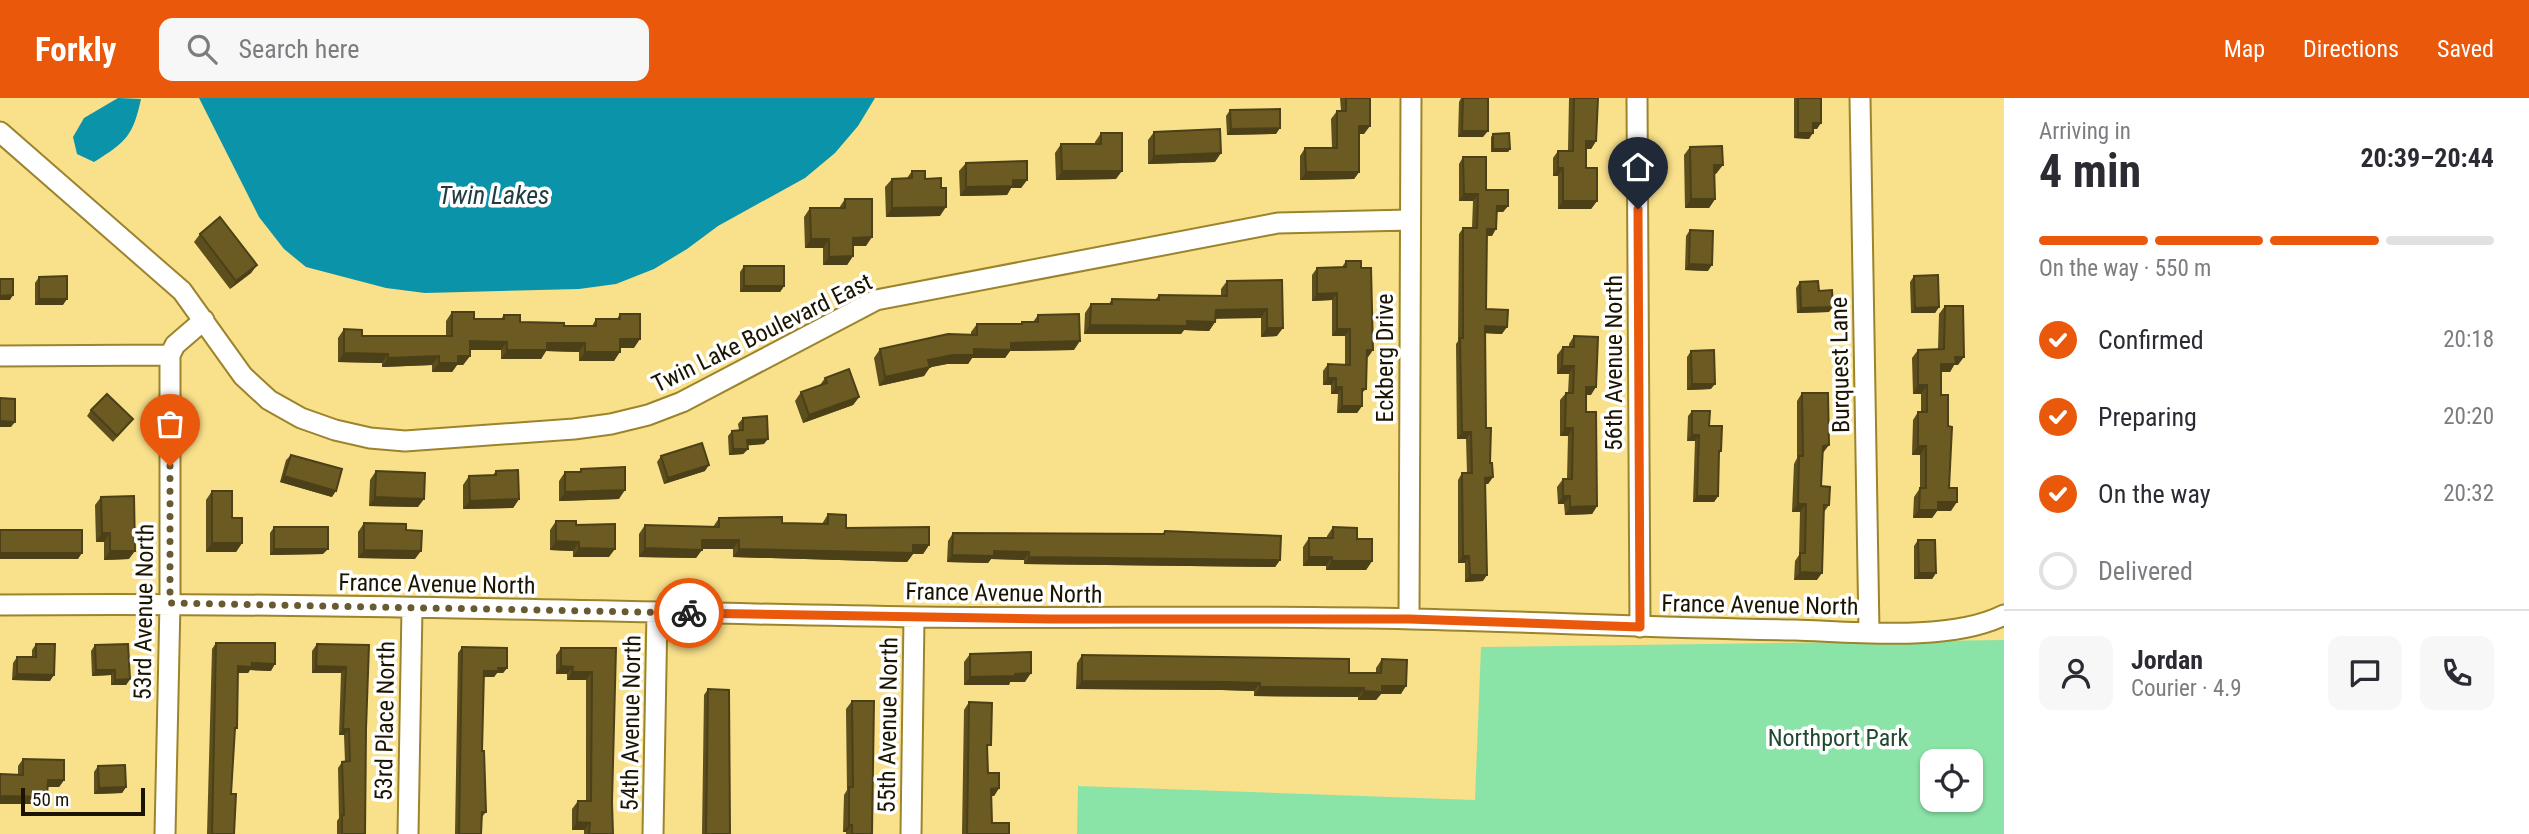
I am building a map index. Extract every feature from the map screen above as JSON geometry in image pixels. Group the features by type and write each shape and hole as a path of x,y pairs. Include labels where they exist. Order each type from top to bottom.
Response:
{"street":[{"name":"Eckberg Drive","path":"1409,619 1411,98"},
{"name":"56th Avenue North","path":"1637,98 1640,627"},
{"name":"Burquest Lane","path":"1860,98 1869,632"},
{"name":"Twin Lake Boulevard East","path":"0,132 182,291 243,376 269,400 301,418 370,438 405,440 574,429 611,424 648,415 682,402 876,300 1278,223 1410,220"},
{"path":"0,356 170,355 175,345 204,320"},
{"name":"53rd Avenue North","path":"165,834 170,603 170,355"},
{"name":"France Avenue North","path":"0,605 170,603 914,617 1409,619 1869,632 1959,629 1992,621 2004,615"},
{"name":"53rd Place North","path":"408,834 411,608"},
{"name":"54th Avenue North","path":"653,834 657,612"},
{"name":"55th Avenue North","path":"911,834 914,617"}],"green space":[{"name":"Northport Park","path":"2004,640 2004,834 1077,834 1078,786 1475,800 1481,647"}],"water":[{"path":"118,98 141,99 135,122 126,137 94,162 77,154 73,137 84,118"},
{"name":"Twin Lakes","path":"199,98 875,98 858,126 835,153 805,178 718,226 654,269 616,284 579,289 425,293 386,288 306,267 284,249 259,217"}],"building":[{"path":"1346,98 1370,98 1370,126 1359,126 1359,172 1306,172 1305,148 1337,148 1337,111 1346,111"},
{"path":"1463,98 1488,98 1488,131 1462,131"},
{"path":"1574,98 1598,98 1596,141 1586,141 1586,168 1597,168 1597,201 1563,201 1563,168 1558,168 1558,151 1573,151"},
{"path":"1798,98 1821,98 1821,123 1813,123 1813,133 1798,133"},
{"path":"1280,109 1280,128 1231,129 1230,110"},
{"path":"1220,129 1221,153 1154,156 1154,132"},
{"path":"1101,133 1122,133 1122,171 1062,171 1061,144 1101,144"},
{"path":"1509,133 1510,149 1493,149 1493,134"},
{"path":"1722,146 1723,165 1714,165 1715,199 1691,199 1690,147"},
{"path":"1463,157 1486,157 1486,190 1508,190 1508,206 1497,206 1496,229 1487,229 1486,309 1508,310 1507,327 1485,326 1486,428 1491,428 1490,463 1493,477 1485,478 1487,575 1470,575 1469,556 1463,556 1462,473 1472,473 1471,432 1462,432 1460,338 1463,338 1463,228 1477,228 1478,194 1464,194"},
{"path":"1027,161 1027,180 1013,180 1013,186 966,187 966,163"},
{"path":"912,171 925,171 925,179 941,178 941,188 946,188 946,207 892,208 892,179 912,178"},
{"path":"845,199 872,199 872,237 853,238 853,256 829,257 829,239 811,239 810,208 845,208"},
{"path":"220,217 257,265 236,281 200,234"},
{"path":"1690,230 1713,231 1712,265 1689,264"},
{"path":"1346,261 1361,261 1361,268 1371,268 1373,350 1367,350 1366,389 1362,389 1362,406 1342,406 1342,387 1336,387 1336,378 1328,378 1328,364 1350,365 1350,329 1337,329 1337,293 1317,294 1317,268 1346,267"},
{"path":"744,266 784,266 784,286 744,286"},
{"path":"1938,275 1939,307 1915,308 1914,276"},
{"path":"67,276 67,299 39,299 39,277"},
{"path":"0,279 13,279 13,295 0,296"},
{"path":"1282,280 1283,328 1267,328 1267,309 1216,310 1215,322 1187,321 1187,326 1090,325 1091,304 1112,304 1112,299 1159,300 1159,295 1227,296 1227,281"},
{"path":"1818,281 1819,291 1832,290 1833,307 1801,308 1800,282"},
{"path":"1945,306 1963,306 1964,357 1955,357 1956,364 1941,364 1941,395 1948,395 1948,426 1952,427 1949,488 1957,488 1957,502 1938,502 1938,510 1919,510 1920,488 1926,488 1926,446 1918,446 1918,412 1927,412 1927,385 1918,385 1918,350 1944,349"},
{"path":"452,312 474,312 474,319 504,319 504,315 520,315 520,322 564,323 564,326 596,326 596,319 620,319 620,314 640,314 640,339 620,339 620,352 585,352 585,343 547,343 547,350 507,350 507,342 470,341 470,356 458,356 458,363 439,363 439,356 388,358 388,354 344,353 344,329 362,330 362,336 452,336"},
{"path":"1079,314 1080,341 1011,343 1011,350 974,349 974,355 953,355 928,360 930,367 885,377 880,349 948,334 977,335 977,324 1022,324 1038,322 1038,315"},
{"path":"1574,336 1598,337 1596,387 1586,387 1586,412 1596,412 1597,506 1570,507 1570,496 1563,496 1563,479 1572,479 1573,428 1565,428 1566,393 1573,393 1574,366 1562,366 1563,347 1574,347"},
{"path":"1714,350 1715,384 1692,384 1691,351"},
{"path":"849,369 859,397 809,415 801,392 827,383 825,378"},
{"path":"1802,393 1828,393 1829,445 1823,446 1821,486 1830,487 1829,505 1824,505 1822,573 1800,572 1800,553 1805,553 1806,504 1798,504 1799,456 1803,456"},
{"path":"107,394 133,419 117,436 91,410"},
{"path":"0,398 15,399 15,422 0,421"},
{"path":"1692,411 1710,411 1709,426 1722,426 1718,496 1697,496 1699,435 1692,435"},
{"path":"767,416 768,439 747,440 748,449 733,449 732,431 743,430 743,418"},
{"path":"702,443 709,465 668,478 661,456"},
{"path":"291,455 342,469 336,491 284,476"},
{"path":"625,467 625,490 565,492 565,472"},
{"path":"518,470 519,499 470,501 469,476 496,475 496,471"},
{"path":"376,471 425,473 424,499 375,497"},
{"path":"212,491 232,491 232,518 242,518 242,543 212,543"},
{"path":"134,496 135,551 110,551 110,533 102,533 101,497"},
{"path":"828,514 846,515 846,528 929,527 929,545 913,545 913,553 739,549 739,540 702,540 702,550 645,548 645,525 719,527 719,518 782,517 782,523 828,524"},
{"path":"556,521 576,521 576,525 615,524 615,549 579,548 579,542 556,541"},
{"path":"364,523 406,524 406,530 422,531 421,551 364,550"},
{"path":"274,527 328,527 328,549 274,549"},
{"path":"1333,527 1357,528 1357,539 1372,539 1372,561 1332,561 1332,557 1309,557 1309,538 1333,538"},
{"path":"0,530 82,530 82,553 0,553"},
{"path":"1165,531 1281,536 1280,560 1029,557 1029,552 994,551 994,556 952,555 953,533 1164,534"},
{"path":"1918,540 1935,540 1936,573 1919,573"},
{"path":"216,643 275,643 275,664 252,663 252,667 238,666 237,728 231,794 236,794 234,834 212,834"},
{"path":"36,644 55,644 54,675 17,674 17,657 36,657"},
{"path":"128,644 130,679 115,680 115,670 96,670 95,645"},
{"path":"317,644 369,645 365,834 342,834 342,762 350,761 349,729 343,729 346,667 316,666"},
{"path":"462,647 507,648 507,668 484,671 482,751 486,812 482,812 481,834 459,834"},
{"path":"561,648 616,648 613,834 589,834 590,823 577,822 578,801 591,801 592,672 572,672 573,667 561,666"},
{"path":"1031,652 1031,673 970,677 970,654"},
{"path":"1082,655 1349,659 1349,673 1381,673 1382,659 1407,660 1406,686 1382,686 1382,692 1364,691 1364,688 1260,687 1260,683 1082,681"},
{"path":"708,689 729,690 730,834 706,834"},
{"path":"852,701 874,701 872,834 852,834 852,825 849,825 849,787 853,787"},
{"path":"969,702 992,703 991,745 987,745 988,773 999,773 999,788 991,789 992,823 1009,823 1009,834 967,834"},
{"path":"23,759 64,760 64,780 48,780 47,797 0,796 0,774 23,775"},
{"path":"125,765 126,787 99,788 98,766"}],"way so far":[{"path":"170,466 170,603 689,613"}],"route":[{"path":"689,613 1050,619 1409,619 1640,627 1638,209"}]}
